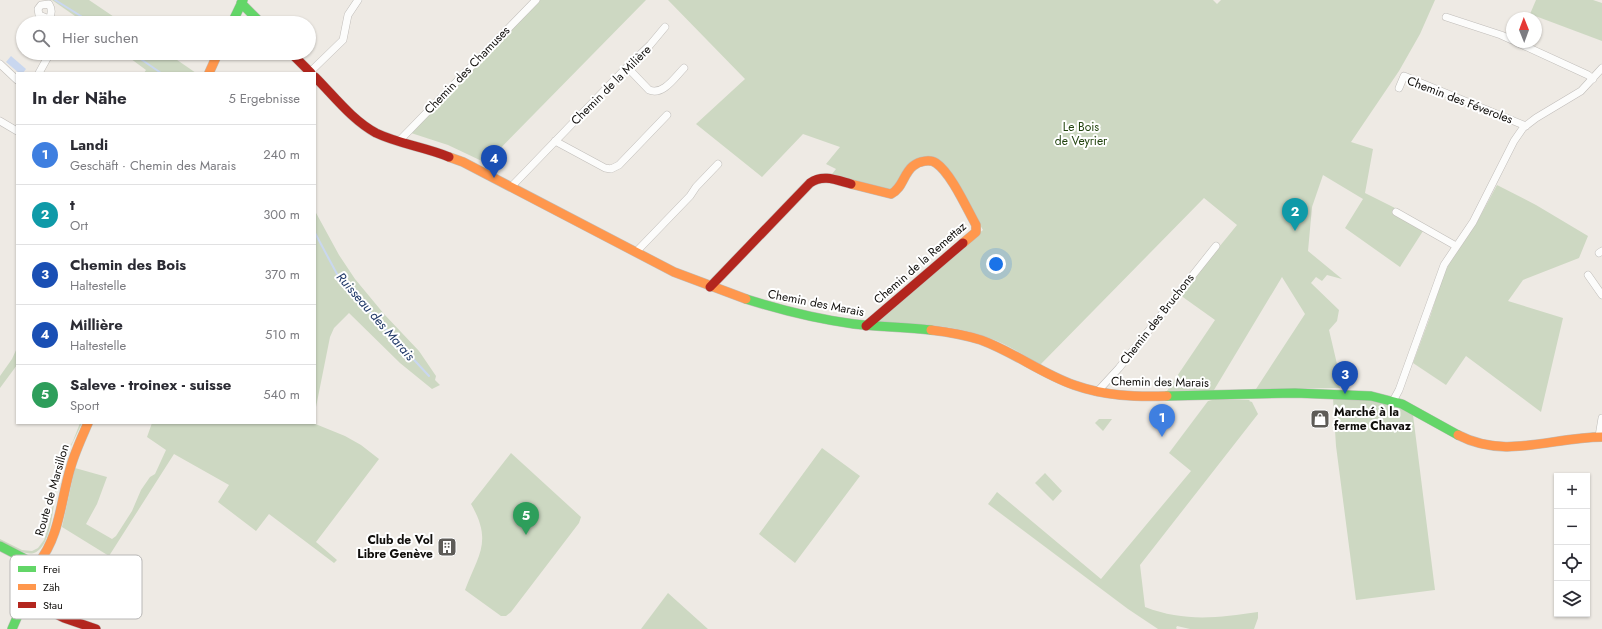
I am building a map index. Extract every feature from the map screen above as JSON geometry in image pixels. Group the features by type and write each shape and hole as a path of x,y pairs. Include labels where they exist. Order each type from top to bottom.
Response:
{"street":[{"path":"314,72 343,40 348,15 358,0"},
{"name":"Chemin des Chamuses","path":"399,141 536,0"},
{"path":"235,16 242,2 255,16"},
{"path":"1446,17 1506,37"},
{"name":"Chemin de la Milière","path":"511,187 650,45 665,27"},
{"path":"1529,48 1588,75 1593,79"},
{"path":"40,72 46,60"},
{"path":"209,72 215,60"},
{"name":"Chemin des Marais","path":"298,60 310,72"},
{"path":"0,64 16,79"},
{"path":"627,67 649,90 653,92 663,89 684,68"},
{"path":"1393,401 1399,390 1439,275 1456,246 1473,222 1510,147 1526,126 1536,118 1576,95 1602,68"},
{"name":"Chemin des Féveroles","path":"1399,88 1404,76 1526,126"},
{"name":"Chemin des Marais","path":"316,78 364,125 383,135 455,158 674,272 735,296 790,312 821,319 866,326 940,331 972,338 1003,350 1060,380 1097,392 1123,396 1150,397 1345,394 1371,396 1393,401 1468,440 1485,445 1514,447 1575,438 1601,436"},
{"path":"555,141 605,168 611,169 619,165 667,115"},
{"path":"0,121 16,130"},
{"name":"Chemin de la Remettaz","path":"710,287 810,182 826,174 891,194 898,191 911,167 919,162 934,162 939,166 954,187 976,225 976,232 866,326"},
{"path":"636,252 690,196 696,186 718,164"},
{"path":"1396,212 1456,246"},
{"name":"Chemin des Bruchons","path":"1097,392 1119,368 1216,246"},
{"path":"1588,275 1602,295"},
{"path":"1601,436 1602,418"},
{"name":"Route de Marsillon","path":"44,555 57,525 71,464 88,424"},
{"path":"0,546 17,555"},
{"name":"Route de Marsillon","path":"12,629 16,619"},
{"path":"67,619 94,628"}],"green space":[{"path":"52,0 89,0 113,16 75,16"},
{"path":"538,0 646,0 486,163 448,145 408,132"},
{"name":"Le Bois de Veyrier","path":"668,0 1213,0 1217,4 1221,0 1435,0 1420,34 1399,71 1351,142 1373,149 1365,193 1395,208 1393,212 1423,231 1400,267 1345,228 1363,199 1323,175 1312,207 1308,251 1342,279 1327,275 1322,281 1316,277 1311,283 1339,310 1337,321 1329,330 1337,364 1340,388 1256,389 1305,314 1282,277 1214,390 1167,391 1215,320 1180,295 1237,225 1204,198 1040,365 996,340 975,333 948,327 877,322 939,265 983,230 941,161 937,158 922,158 894,188 888,190 832,174 836,169 826,164 840,147 803,134 762,177 696,124 745,79"},
{"path":"1536,0 1593,0 1602,3 1602,41 1542,18 1542,12 1531,12"},
{"path":"132,60 177,60 195,72 145,72 146,70"},
{"path":"1497,185 1536,205 1588,236 1579,258 1523,280 1508,301 1563,318 1541,412 1466,356 1446,385 1413,363 1443,276 1449,264 1476,224"},
{"path":"316,213 339,255 355,279 384,314 419,351 436,376 435,380 440,385 432,389 400,363 349,313 334,328 330,337 316,407"},
{"path":"16,350 16,366 0,388 0,376 12,359"},
{"path":"1333,398 1384,403 1413,415 1435,590 1356,600 1336,446"},
{"path":"1216,399 1250,400 1249,401 1252,402 1258,414 1140,565 1145,607 1159,612 1187,617 1215,617 1258,612 1258,618 1254,629 1190,629 1177,626 1177,629 1158,629 1128,609 988,504 997,492 1101,579 1191,471 1169,453 1208,401"},
{"path":"1099,419 1112,419 1103,431 1095,423"},
{"path":"80,424 82,424 67,454 57,489 49,532 43,545 39,550 30,554 16,550 0,541 0,539 22,550 32,551 38,548 44,540 49,525 58,477 66,453 73,441"},
{"path":"152,424 315,424 345,436 361,445 379,459 316,542 337,560 334,563 269,514 256,531 218,502 229,485 174,454 110,555 107,555 62,527 75,468 107,477 97,504 86,524 112,539 116,536 132,511 141,490 150,477 155,474 166,450 147,437"},
{"path":"822,448 860,476 795,563 759,534"},
{"path":"511,453 581,517 579,523 511,612 506,616 501,616 465,590 481,548 482,539 478,517 471,504"},
{"path":"1045,473 1062,491 1053,501 1035,483"},
{"path":"668,593 708,629 641,629"}],"water":[{"path":"11,56 26,69 24,72 18,72 6,62"}],"waterway":[{"name":"Ruisseau des Marais","path":"55,0 81,16"},
{"name":"Ruisseau des Marais","path":"142,60 160,72"},
{"name":"Ruisseau des Marais","path":"316,235 337,274 429,376"}],"traffic: fast":[{"path":"235,16 243,0"},
{"path":"241,3 254,16"},
{"path":"746,299 826,320 864,325 931,330"},
{"path":"1167,396 1295,393 1371,396 1402,404 1458,435"},
{"path":"0,546 17,555"},
{"path":"12,629 16,619"}],"traffic: slow":[{"path":"209,72 215,60"},
{"path":"449,157 463,162 674,272 746,299"},
{"path":"851,184 891,194 901,185 907,173 915,164 928,161 936,163 942,168 953,183 976,225 976,232 963,243"},
{"path":"931,330 981,340 1062,380 1086,389 1120,395 1167,396"},
{"path":"44,555 51,541 59,517 71,466 88,424"},
{"path":"1458,435 1476,442 1494,446 1511,447 1602,437"}],"traffic: jam":[{"path":"298,60 310,72"},
{"path":"316,78 351,115 367,128 385,137 449,157"},
{"path":"710,287 810,183 815,180 825,178 851,184"},
{"path":"866,326 963,243"},
{"path":"67,619 96,629"}],"place":[{"name":"Millière","path":"494,178"},
{"name":"t","path":"1295,231"},
{"name":"Chemin des Bois","path":"1345,394"},
{"name":"Marché à la ferme Chavaz","path":"1320,419"},
{"name":"Landi","path":"1162,437"},
{"name":"Saleve - troinex - suisse","path":"526,535"},
{"name":"Club de Vol Libre Genève","path":"447,547"}]}
